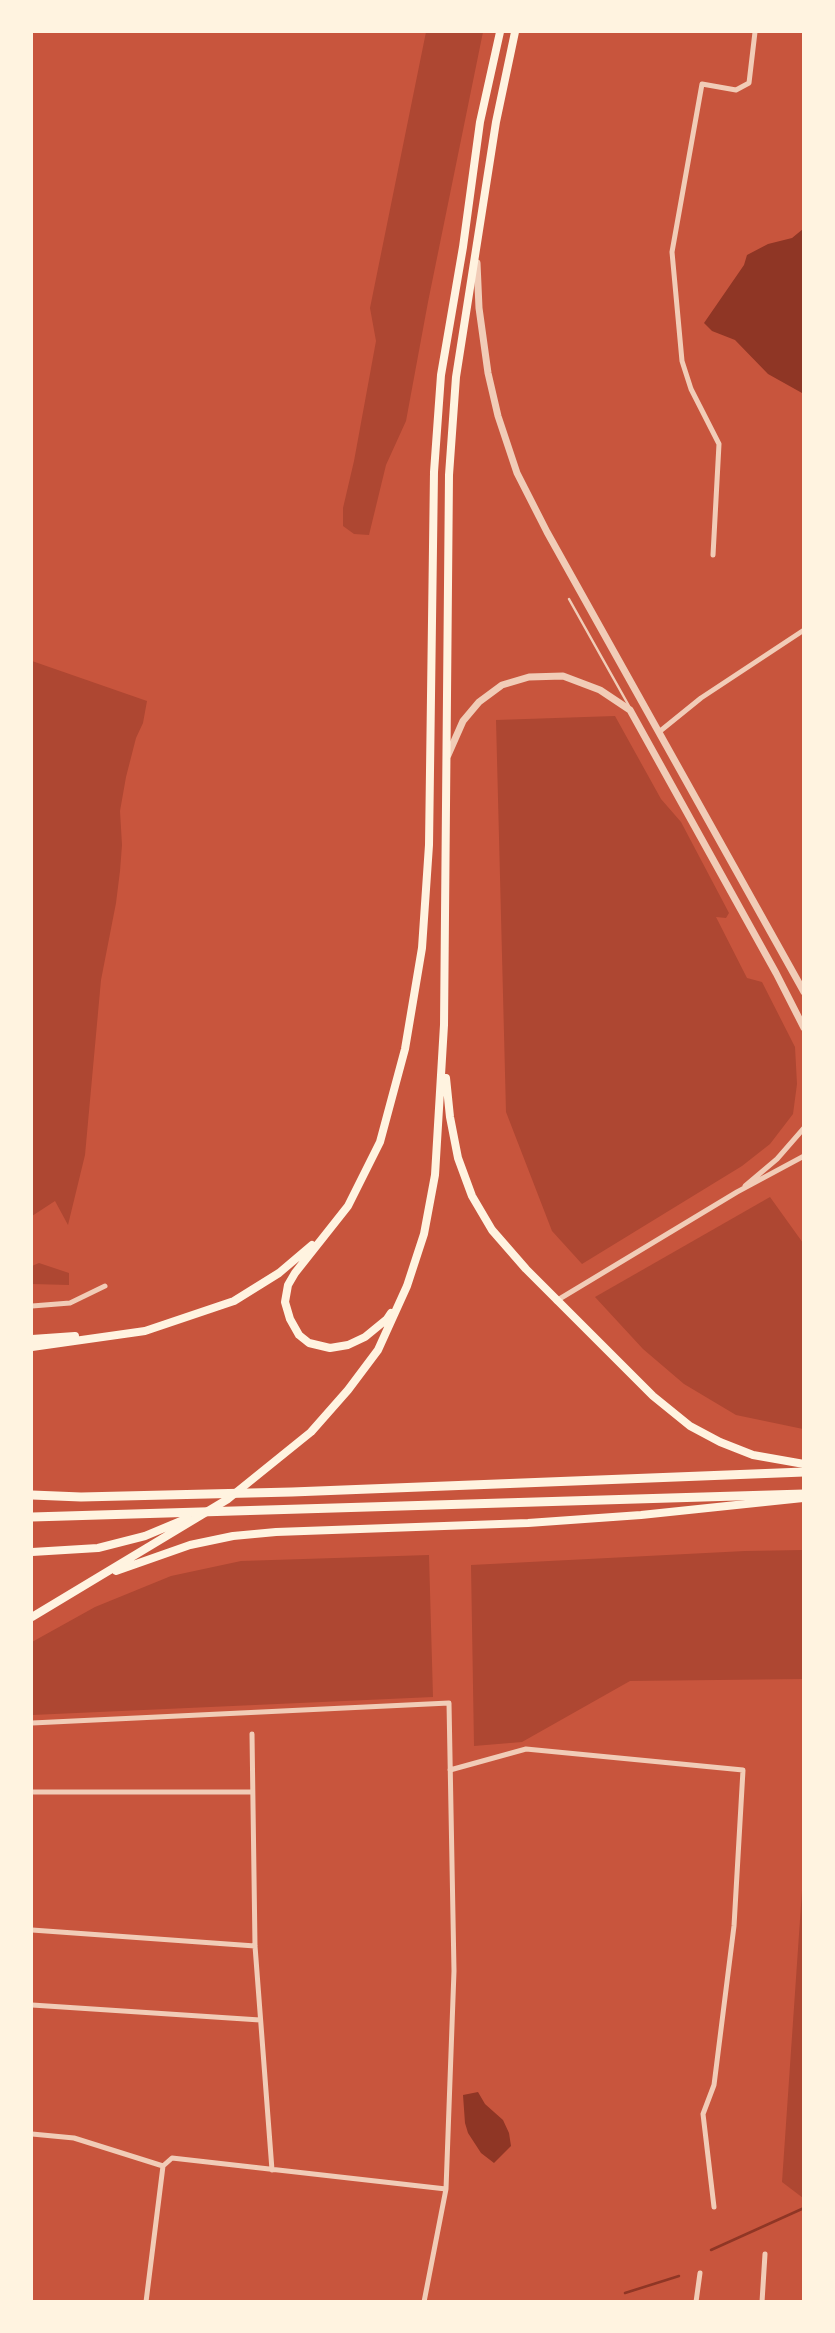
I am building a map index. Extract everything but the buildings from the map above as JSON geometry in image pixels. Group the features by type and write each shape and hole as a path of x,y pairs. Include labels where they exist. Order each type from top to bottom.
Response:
{"main road":[{"path":"407,1286 387,1318 365,1338 330,1348 309,1343 299,1335 285,1302 288,1285 295,1273 348,1206 380,1142 405,1049 422,948 429,845 434,471 441,375 463,247 480,122 500,32"},
{"path":"32,1617 228,1499 311,1432 378,1350 407,1286 424,1234 435,1175 443,1049 449,475 456,377 496,122 515,32"},
{"path":"443,1049 450,1118 458,1158 472,1196 492,1230 556,1301 653,1395 690,1426 753,1455 803,1464"},
{"path":"32,1347 145,1331 234,1301 279,1273 323,1236"},
{"path":"32,1339 145,1331"},
{"path":"32,1495 95,1497 292,1492 803,1472"},
{"path":"32,1517 803,1496"},
{"path":"97,1578 190,1545 233,1536 276,1532 528,1523 641,1515 803,1496"},
{"path":"32,1552 98,1548 145,1536 214,1508"}],"street":[{"path":"713,555 719,444 691,389 682,361 672,253 702,84 736,90 749,83 755,32"},
{"path":"476,248 479,309 488,373 508,450 527,495 803,992"},
{"path":"659,732 701,698 803,630"},
{"path":"446,758 463,721 479,702 502,685 528,677 564,676 600,690 631,710 776,973 803,1028"},
{"path":"737,1192 777,1160 803,1128"},
{"path":"556,1301 737,1192 803,1156"},
{"path":"32,1306 70,1303 104,1286"},
{"path":"32,1723 449,1703 454,1971 446,2189 424,2301"},
{"path":"252,1734 254,1946 272,2170"},
{"path":"450,1770 526,1749 743,1770 734,1926 714,2085 703,2113 715,2207"},
{"path":"32,1792 252,1792"},
{"path":"32,1930 254,1946"},
{"path":"32,2005 260,2020"},
{"path":"32,2134 74,2138 163,2166"},
{"path":"146,2301 163,2166 172,2158 446,2189"},
{"path":"762,2301 765,2254"},
{"path":"696,2301 700,2273"}],"lane":[{"path":"569,599 631,710"}],"shaded area":[{"path":"426,32 483,32 406,421 386,465 369,535 354,534 343,526 343,508 376,341 370,308"},
{"path":"803,229 802,393 768,374 735,340 712,331 704,323 744,265 747,255 768,244 792,238"},
{"path":"32,661 147,701 126,777 120,811 120,871 101,980 85,1155 68,1225 55,1201 32,1216"},
{"path":"615,716 661,799 681,822 729,913 726,918 716,917 747,978 762,982 795,1047 797,1084 793,1114 770,1144 742,1166 582,1264 552,1231 506,1112 496,720"},
{"path":"770,1197 803,1243 803,1429 736,1415 684,1384 643,1349 595,1297"},
{"path":"39,1263 69,1273 69,1285 32,1284 32,1266"},
{"path":"803,1550 803,1679 630,1681 522,1742 474,1746 471,1565"},
{"path":"429,1555 433,1697 32,1715 32,1642 95,1607 171,1576 241,1561"},
{"path":"803,1876 803,2198 782,2182"},
{"path":"478,2092 485,2104 503,2120 509,2133 511,2146 494,2163 481,2153 465,2123 463,2095"}],"waterway":[{"path":"711,2250 804,2208"},
{"path":"625,2293 679,2276"}]}
